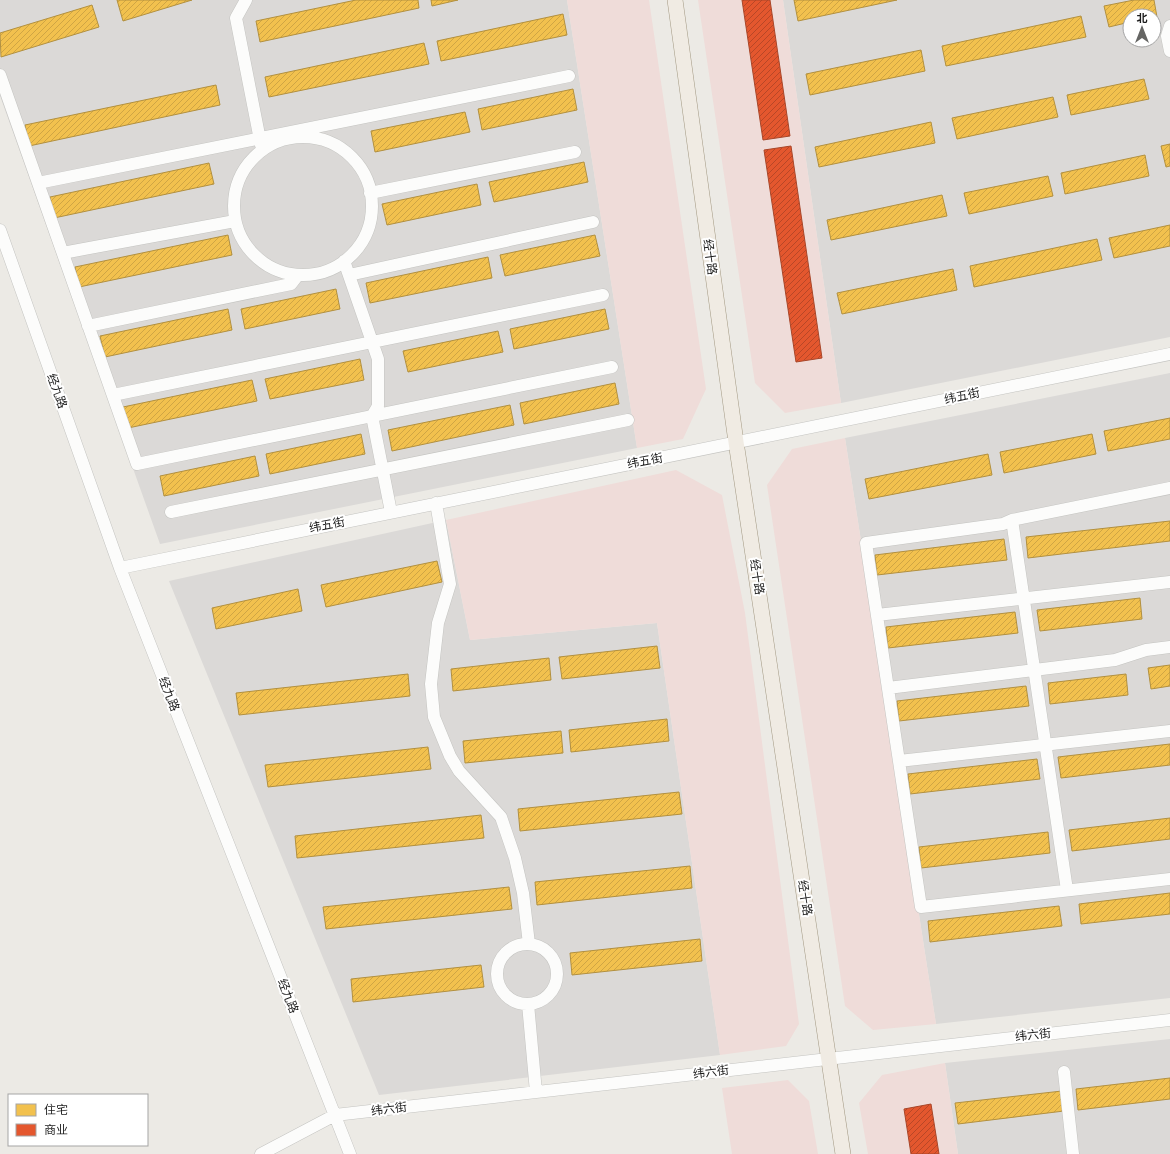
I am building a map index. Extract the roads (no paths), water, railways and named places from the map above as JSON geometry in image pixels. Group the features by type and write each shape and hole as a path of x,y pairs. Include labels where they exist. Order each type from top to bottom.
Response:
{"main road":[{"name":"经十路","path":"675,0 736,442 843,1154"}],"street":[{"path":"246,0 236,18 259,138 263,150"},
{"path":"1170,26 1167,36 1170,51"},
{"path":"0,75 137,464 612,367"},
{"path":"38,183 569,76"},
{"path":"308,138 326,142 342,150 356,163 366,179 370,193 371,216 366,234 356,250 344,260 325,271 316,274 298,275 279,271 267,265 255,256 244,242 235,220 234,197 240,179 249,163 271,145 289,139 308,138"},
{"path":"370,193 576,152"},
{"path":"68,252 235,220"},
{"path":"349,274 593,222"},
{"name":"经九路","path":"0,230 120,568 350,1154"},
{"path":"344,260 378,360 378,406 372,416 391,512"},
{"path":"88,326 291,284 298,275"},
{"path":"113,395 603,295"},
{"name":"纬五街","path":"120,568 1170,354"},
{"path":"171,512 628,420"},
{"path":"1170,488 1012,520 1003,524 866,542 922,907 1170,879"},
{"path":"436,503 450,584 438,623 431,684 434,717 450,756 459,771 501,818 517,865 523,893 529,944"},
{"path":"1012,520 1068,890"},
{"path":"877,615 1170,582"},
{"path":"888,688 1115,660 1146,650 1170,647"},
{"path":"899,762 1170,731"},
{"path":"529,944 541,948 554,962 556,981 550,992 540,1000 528,1004 515,1001 504,994 498,983 497,970 501,958 510,949 516,946 529,944"},
{"path":"528,1004 536,1092"},
{"name":"纬六街","path":"261,1154 335,1115 1170,1020"},
{"path":"1064,1072 1073,1154"}]}
